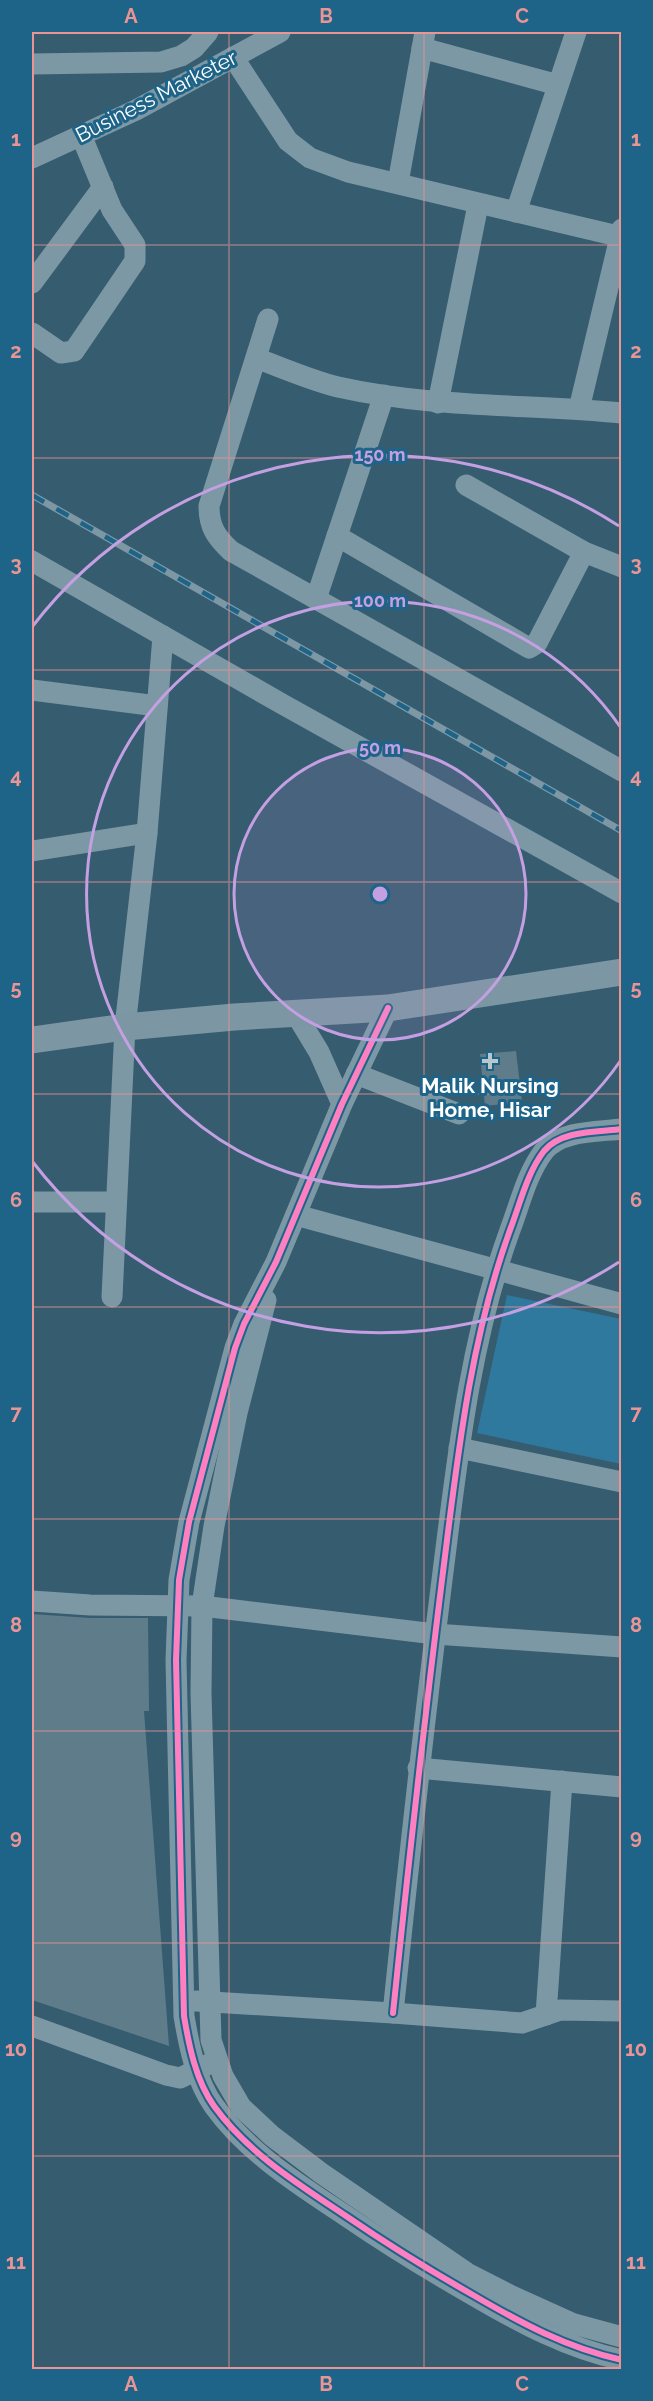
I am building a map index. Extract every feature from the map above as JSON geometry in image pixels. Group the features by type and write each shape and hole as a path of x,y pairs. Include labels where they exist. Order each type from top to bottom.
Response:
{"main road":[{"path":"32,1040 125,1028 388,1008 621,972"}],"street":[{"path":"32,64 161,63 182,56 194,48 208,32"},
{"name":"Business Marketer","path":"32,158 136,110 280,32"},
{"path":"516,212 576,32"},
{"path":"398,183 423,40 558,85"},
{"path":"233,57 288,141 310,158 348,172 478,205 621,234 579,409"},
{"path":"32,333 61,353 74,351 135,261 135,246 112,210 81,135"},
{"path":"32,283 103,187"},
{"path":"438,403 478,205"},
{"path":"268,320 209,506 212,529 231,550 621,771"},
{"path":"256,358 337,386 384,395 438,403 621,413"},
{"path":"316,599 384,395"},
{"path":"466,484 584,552 621,567"},
{"path":"337,536 529,648 537,643 584,552"},
{"path":"32,561 621,893"},
{"path":"112,1297 125,1028 147,833 163,636"},
{"path":"32,690 158,706"},
{"path":"32,851 147,833"},
{"path":"388,1008 342,1104 276,1262 244,1324 235,1348 189,1522 179,1580 176,1660 184,2000 191,2056 213,2104 244,2142 283,2174 404,2256 532,2329 588,2352 621,2360"},
{"path":"296,1014 319,1052 342,1104"},
{"path":"357,1074 459,1114"},
{"path":"393,2013 418,1768 459,1448 470,1375 496,1270 531,1171 545,1149 559,1140 577,1134 621,1129"},
{"path":"32,1202 116,1202"},
{"path":"296,1215 621,1304"},
{"path":"276,1262 237,1413 214,1526 202,1606 201,1693 211,2040 217,2059 223,2076 241,2107 272,2136 330,2180 467,2273 574,2324 621,2337"},
{"path":"459,1448 621,1482"},
{"path":"32,1601 90,1605 202,1606 435,1634 621,1647"},
{"path":"418,1768 621,1787"},
{"path":"546,2015 562,1782"},
{"path":"184,2000 522,2023 560,2010 621,2011"},
{"path":"32,2026 166,2075 180,2078 217,2059"}],"shaded area":[{"path":"507,1295 621,1319 621,1464 477,1433"}],"building":[{"path":"516,1051 522,1102 485,1106 480,1054"},
{"path":"32,1614 90,1618 148,1618 149,1711 144,1711 169,2046 32,2000"}],"railway":[{"path":"32,495 622,831"}],"cycle path":[{"path":"388,1008 342,1104 276,1262 244,1324 235,1348 189,1522 179,1580 176,1660 184,2016 194,2063 202,2086 214,2106 242,2139 275,2167 393,2247 491,2305 563,2342 622,2360"},
{"path":"393,2013 453,1491 466,1403 484,1316 524,1189 544,1151 551,1144 570,1136 622,1129"}],"place":[{"name":"Malik Nursing Home, Hisar","path":"490,1061"}]}
